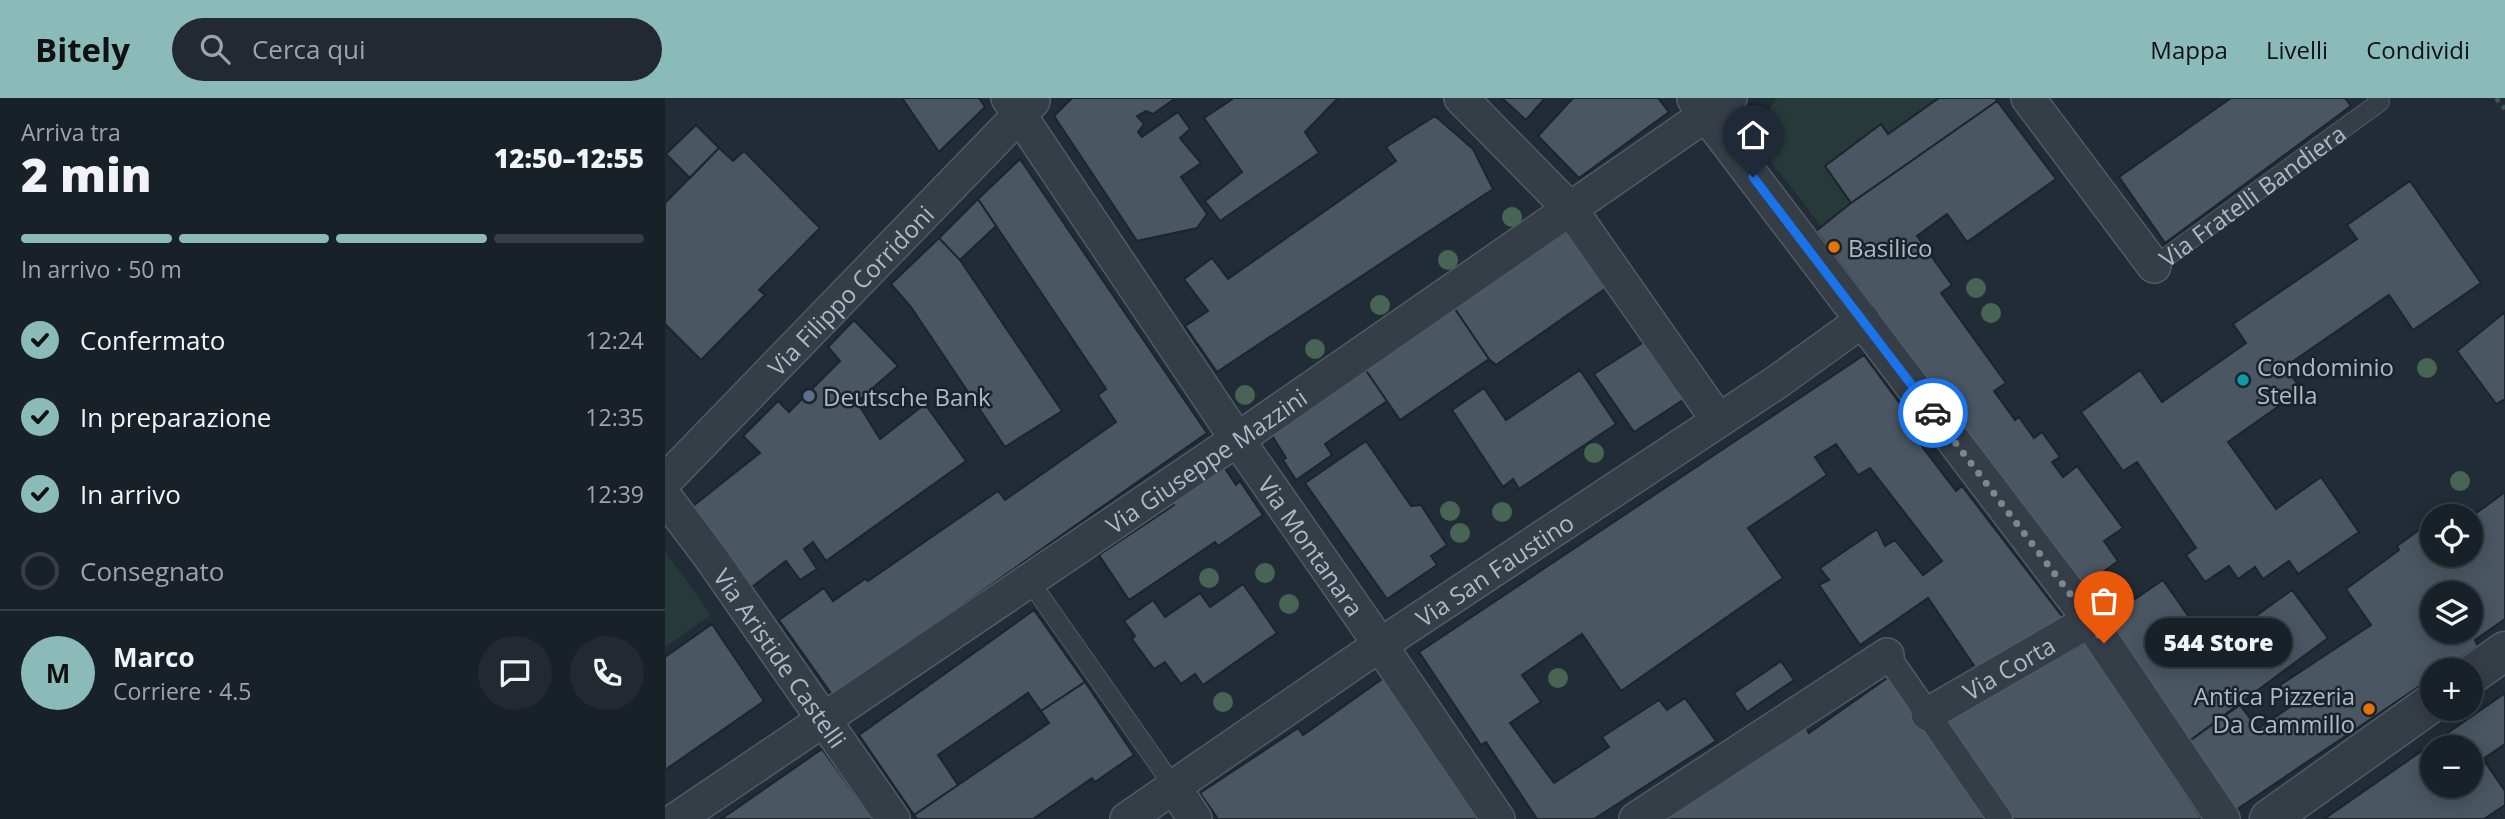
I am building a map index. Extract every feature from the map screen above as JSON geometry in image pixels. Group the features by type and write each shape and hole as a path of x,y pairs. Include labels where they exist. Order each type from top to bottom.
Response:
{"street":[{"path":"1461,98 1571,210 1718,420"},
{"name":"Via Fratelli Bandiera","path":"2028,98 2154,266"},
{"name":"Via Montanara","path":"1021,104 1237,439 1498,819"},
{"name":"Via Filippo Corridoni","path":"665,481 1021,104"},
{"path":"1709,104 1863,320 2089,621 2223,819"},
{"name":"Via Giuseppe Mazzini","path":"677,819 1571,210 1709,104"},
{"name":"Via San Faustino","path":"1127,819 1863,320"},
{"name":"Via Aristide Castelli","path":"665,496 893,819"},
{"name":"Via Corta","path":"1928,714 2089,621"},
{"path":"2483,667 2505,651"},
{"path":"1636,819 1887,655 2000,819"},
{"path":"2269,819 2420,711"},
{"path":"1174,787 1195,819"}],"lane":[{"name":"Via Fratelli Bandiera","path":"2154,266 2380,102 2377,98"},
{"path":"1029,580 1174,787"}],"path":[{"path":"2496,98 2505,109"}],"green space":[{"path":"1777,98 1939,98 1888,134 1826,166 1851,203 1822,227 1764,153 1756,126"},
{"path":"665,551 711,615 665,647"}],"building":[{"path":"902,98 979,98 985,107 939,152"},
{"path":"1072,98 1173,98 1153,114 1146,111 1137,116 1144,124 1138,132 1142,137 1178,112 1190,129 1180,138 1201,163 1181,177 1207,214 1197,228 1137,241 1054,116"},
{"path":"1234,98 1338,98 1305,132 1319,153 1220,221 1205,201 1242,172 1204,118"},
{"path":"1502,98 1545,98 1526,120"},
{"path":"1573,98 1658,98 1669,112 1579,178 1538,136"},
{"path":"1939,98 1995,98 1997,101 1851,203 1825,166 1881,124 1888,134"},
{"path":"2231,98 2345,98 2351,106 2165,243 2119,177"},
{"path":"1997,101 2056,179 1967,242 1947,214 1917,236 1952,285 1941,293 2006,383 1994,391 2015,420 2019,417 2034,438 2042,432 2060,457 2052,462 2063,477 2077,466 2123,528 2104,541 2118,561 2083,587 1816,231 1851,203"},
{"path":"1435,116 1473,149 1493,189 1217,372 1185,326 1208,311 1184,279 1212,258 1228,279 1396,161 1386,147"},
{"path":"696,125 719,148 690,178 666,154"},
{"path":"719,148 733,161 744,151 820,228 759,290 765,295 701,360 665,324 665,203"},
{"path":"1020,159 1207,433 833,696 779,620 824,588 833,601 865,579 868,581 998,491 1005,500 1116,422 1098,395 1106,389 978,199"},
{"name":"Condominio Stella","path":"2410,181 2481,283 2413,330 2389,295 2285,367 2302,390 2228,442 2276,509 2321,477 2359,532 2298,574 2289,561 2263,579 2255,567 2238,579 2229,566 2205,582 2186,555 2196,548 2137,462 2123,471 2081,412 2140,370 2162,402 2246,343 2233,324 2357,239 2347,225"},
{"path":"978,199 996,226 960,260 939,238"},
{"path":"1570,230 1609,286 1496,365 1489,359 1453,306"},
{"path":"939,238 960,260 1062,411 1005,447 911,307 891,284"},
{"path":"1453,306 1489,359 1400,420 1365,369"},
{"path":"2505,312 2505,399 2496,404 2457,351"},
{"path":"854,320 898,366 857,402 880,439 925,404 966,461 826,561 813,542 804,549 817,569 800,580 786,561 752,587 693,506 760,453 743,436 778,401 789,412 840,361 828,347"},
{"path":"1647,340 1686,398 1634,432 1594,374"},
{"path":"1864,355 1915,424 1908,428 1956,491 1962,486 2065,620 1977,670 1928,598 1860,645 1819,585 1829,580 1820,568 1877,529 1885,546 1895,540 1923,575 1942,561 1870,468 1858,475 1836,444 1815,457 1827,475 1748,528 1783,578 1621,691 1582,634 1522,675 1541,702 1510,723 1554,783 1609,747 1602,737 1659,700 1667,710 1685,698 1716,741 1594,819 1537,819 1486,742 1481,745 1419,652"},
{"path":"1365,369 1387,401 1325,444 1332,455 1296,480 1271,434"},
{"path":"1580,370 1616,424 1519,489 1513,479 1503,487 1452,410 1484,388 1506,420"},
{"path":"1366,441 1411,506 1421,505 1447,545 1431,556 1437,565 1387,599 1305,483"},
{"path":"1224,467 1236,485 1240,481 1263,515 1218,546 1215,542 1129,600 1099,555 1174,505 1172,502"},
{"path":"2505,492 2505,619 2483,634 2483,581 2420,581 2420,644 2478,646 2460,658 2420,658 2420,686 2233,812 2188,742 2240,705 2258,729 2294,704 2280,685 2371,625 2346,589 2399,550 2397,546 2420,529 2420,567 2483,567 2483,508"},
{"path":"2163,580 2211,648 2292,590 2328,638 2188,742 2104,620"},
{"path":"1243,584 1277,633 1203,685 1195,674 1181,684 1165,662 1154,669 1132,639 1135,636 1124,621 1153,600 1165,617 1200,593 1210,607"},
{"path":"1034,610 1085,682 1041,711 1028,693 938,755 958,785 914,815 859,735"},
{"path":"712,624 764,701 665,770 665,657"},
{"path":"2087,642 2202,819 2006,819 1941,723"},
{"path":"1781,661 1794,680 1747,712 1734,693"},
{"path":"1890,676 1989,819 1660,819 1805,725 1809,733"},
{"path":"1385,677 1478,819 1218,819 1200,793 1298,728 1303,735"},
{"path":"1085,682 1134,755 1095,782 1092,778 1033,819 917,819 914,815 1049,723 1041,711"},
{"path":"2505,693 2505,744 2483,759 2483,735 2445,735 2465,721 2483,721 2483,708"},
{"path":"822,749 873,819 721,819"},
{"path":"2420,752 2420,798 2483,798 2483,759 2505,791 2505,805 2484,819 2324,819"}],"way so far":[{"path":"1933,413 2083,611 2104,643"}],"place":[{"name":"Basilico","path":"1834,247"},
{"name":"Condominio Stella","path":"2243,380"},
{"name":"Deutsche Bank","path":"809,396"},
{"name":"544 Store","path":"2104,643"},
{"name":"Antica Pizzeria Da Cammillo","path":"2369,709"}],"route":[{"path":"1753,177 1933,413"}]}
